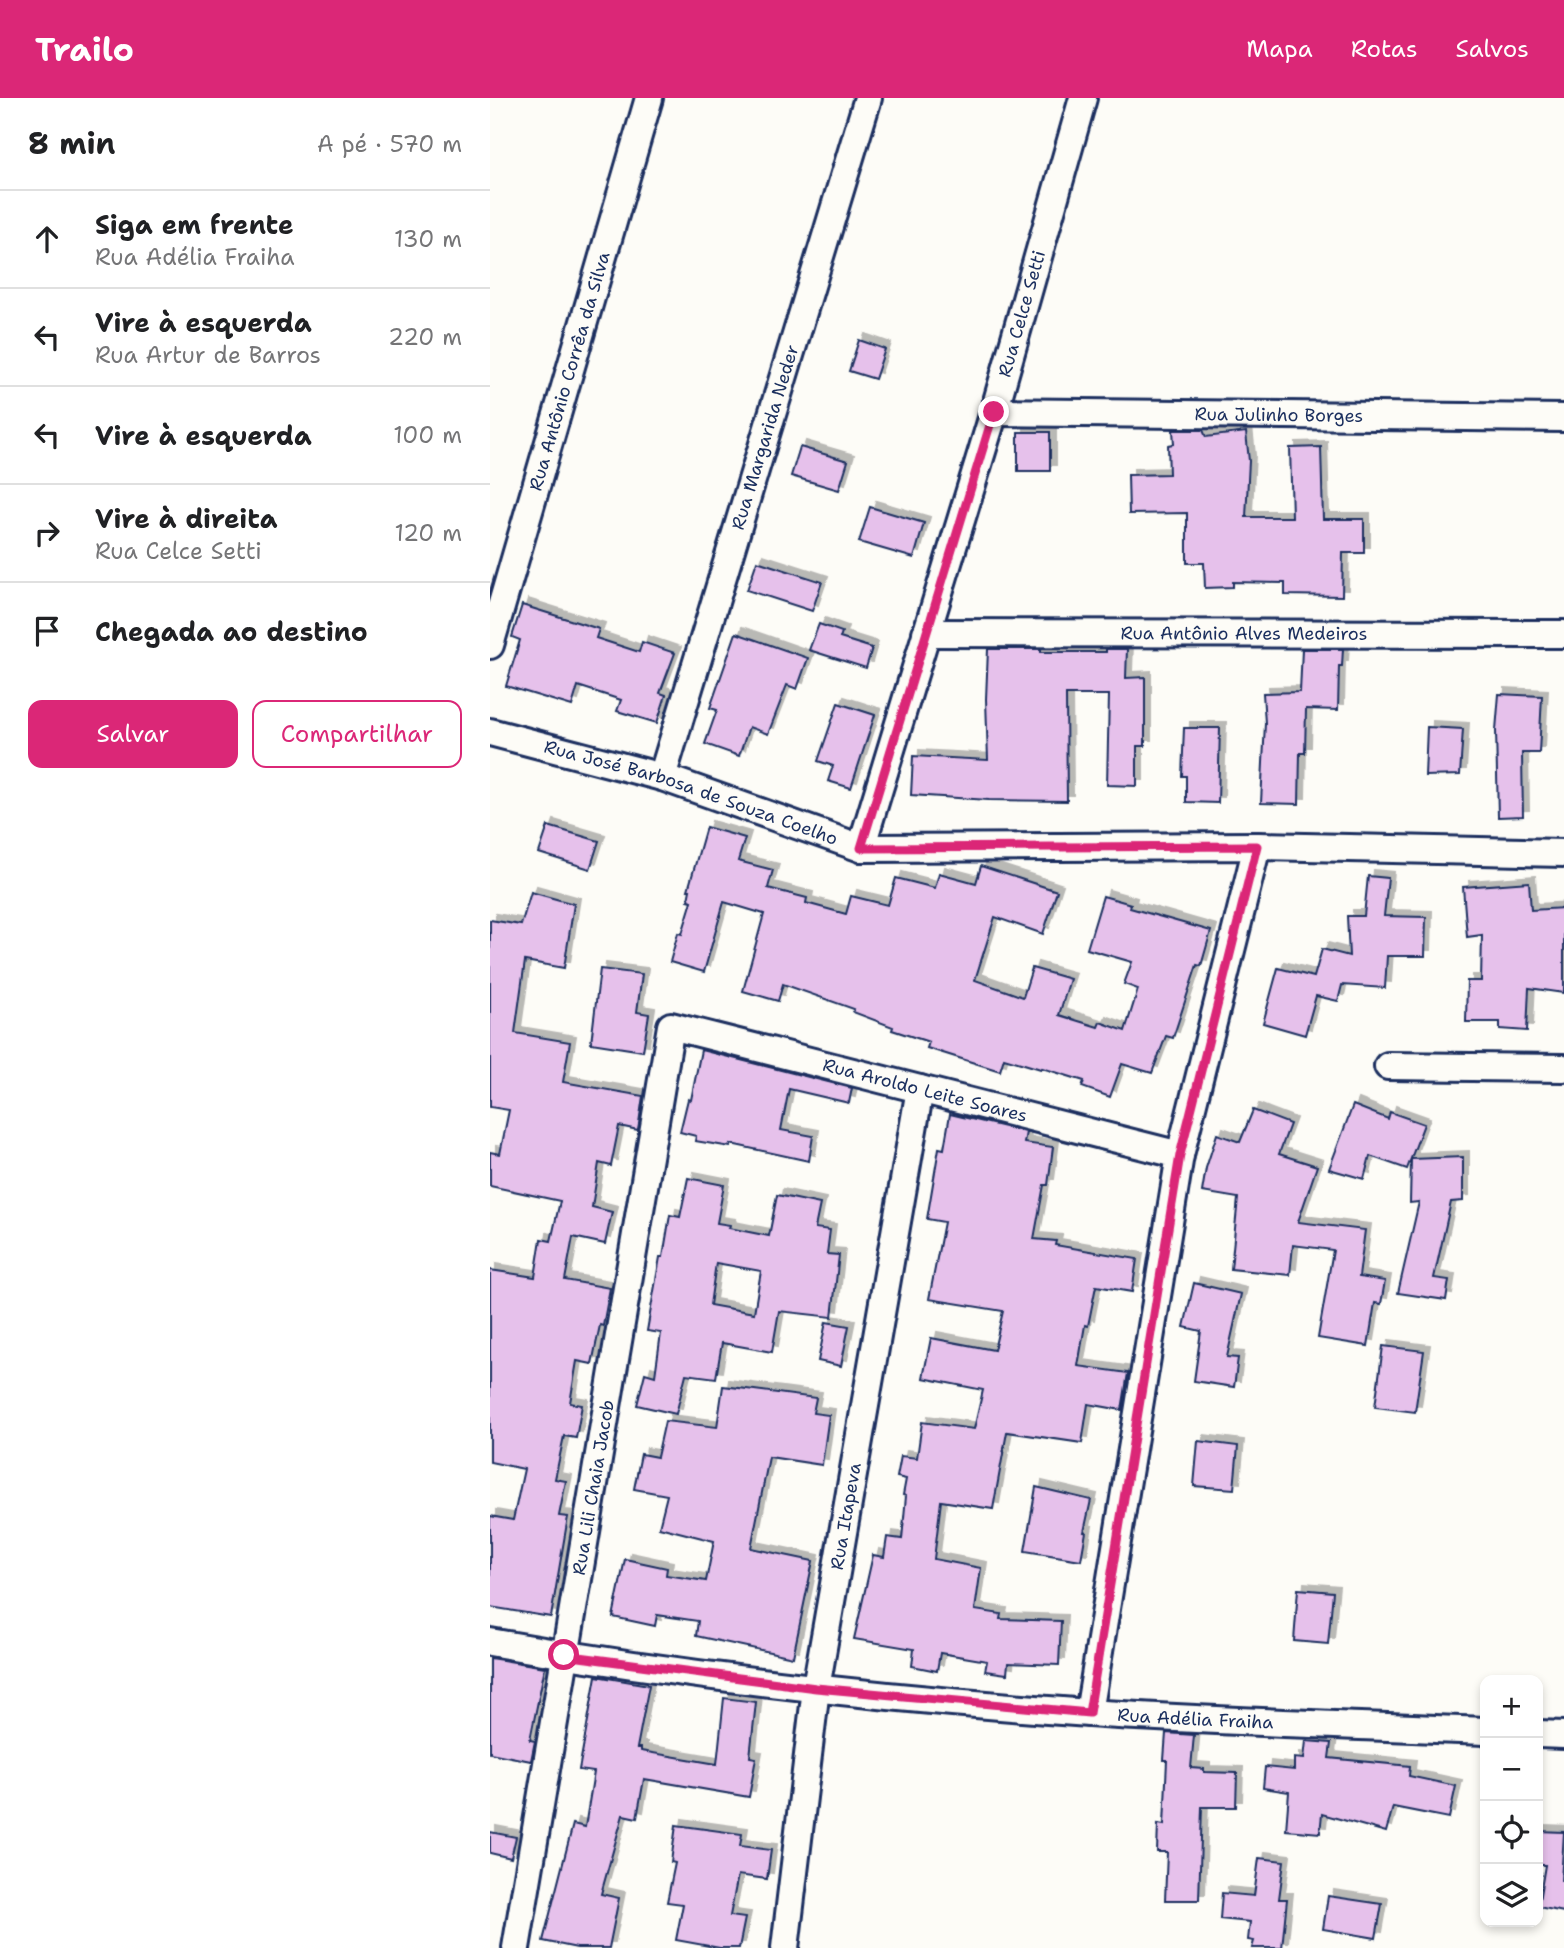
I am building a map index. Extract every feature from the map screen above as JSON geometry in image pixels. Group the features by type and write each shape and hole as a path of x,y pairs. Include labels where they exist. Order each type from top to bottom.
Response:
{"street":[{"name":"Rua Antônio Corrêa da Silva","path":"490,645 649,98"},
{"name":"Rua Margarida Neder","path":"662,777 869,98"},
{"name":"Rua Celce Setti","path":"861,848 994,412 1083,98"},
{"name":"Rua Julinho Borges","path":"994,412 1564,418"},
{"name":"Rua Antônio Alves Medeiros","path":"926,632 1564,635"},
{"name":"Rua José Barbosa de Souza Coelho","path":"490,732 662,777 861,848 1257,846 1564,853"},
{"path":"1089,1713 1180,1155 1257,846"},
{"name":"Rua Aroldo Leite Soares","path":"671,1026 1180,1155"},
{"name":"Rua Lili Chaia Jacob","path":"516,1948 671,1026"},
{"path":"1388,1066 1564,1068"},
{"name":"Rua Itapeva","path":"785,1948 816,1688 920,1089"},
{"name":"Rua Adélia Fraiha","path":"490,1642 564,1655 816,1688 1089,1713 1480,1731"},
{"path":"1543,1734 1564,1735"}],"building":[{"path":"859,340 885,349 875,379 849,371"},
{"path":"1173,430 1203,430 1206,437 1246,432 1249,461 1246,517 1292,517 1290,448 1321,447 1323,519 1364,519 1364,553 1343,553 1342,596 1285,595 1285,583 1233,582 1233,587 1205,588 1204,563 1187,563 1187,513 1129,514 1128,475 1169,474 1168,445 1174,444"},
{"path":"1018,432 1050,432 1050,471 1018,471"},
{"path":"800,447 848,461 839,490 791,476"},
{"path":"870,507 924,523 914,558 859,542"},
{"path":"757,561 822,582 812,611 747,590"},
{"path":"522,605 599,629 596,638 639,652 642,642 675,653 660,693 666,695 657,723 617,711 621,700 578,686 572,706 506,686 520,640 512,637"},
{"path":"819,624 842,632 840,638 872,648 866,668 809,650"},
{"path":"736,633 808,658 797,689 787,685 768,734 749,727 739,756 705,744 717,710 710,708"},
{"path":"988,649 1106,652 1106,649 1127,649 1126,678 1145,677 1145,746 1137,746 1137,786 1107,785 1109,695 1066,695 1067,801 911,795 913,756 988,760"},
{"path":"1302,649 1343,649 1342,666 1339,666 1338,710 1306,709 1305,753 1300,753 1299,804 1261,803 1265,723 1263,693 1300,692"},
{"path":"1499,694 1542,696 1539,753 1522,753 1523,816 1498,817 1496,730"},
{"path":"838,703 875,715 851,788 828,781 833,766 818,761"},
{"path":"1427,727 1463,729 1460,775 1425,776"},
{"path":"1184,728 1220,728 1218,803 1186,802 1186,776 1182,776"},
{"path":"548,826 599,841 590,869 539,853"},
{"path":"706,827 745,838 738,861 773,870 768,888 807,898 806,903 846,914 851,896 888,905 896,878 935,888 939,873 976,883 981,866 1057,891 1043,934 995,917 975,980 1023,997 1032,968 1070,979 1059,1015 1098,1027 1100,1022 1125,1031 1138,989 1124,984 1132,962 1087,949 1103,896 1131,904 1130,908 1211,931 1201,966 1197,965 1173,1038 1166,1036 1152,1073 1122,1064 1110,1097 1082,1087 1084,1081 1042,1068 1004,1058 1000,1071 927,1048 929,1042 892,1030 893,1027 853,1012 854,1009 783,984 778,1001 743,991 764,914 724,902 704,972 670,962 678,933 682,934 692,901 688,900 688,890"},
{"path":"1368,876 1388,878 1384,916 1426,917 1425,956 1387,956 1385,988 1342,985 1338,1001 1316,996 1305,1035 1263,1023 1278,968 1314,977 1322,949 1349,956 1347,916 1364,916"},
{"path":"1529,882 1531,910 1564,908 1564,993 1529,988 1527,1031 1500,1029 1500,1022 1466,1022 1467,981 1481,981 1482,935 1467,937 1463,887"},
{"path":"531,892 574,904 564,968 525,961 515,1033 570,1042 563,1082 643,1096 638,1130 619,1126 611,1166 599,1163 592,1207 612,1212 605,1244 573,1237 565,1280 610,1288 592,1364 577,1361 570,1403 582,1405 576,1438 564,1436 555,1479 566,1481 559,1516 568,1517 551,1617 490,1607 490,1516 513,1520 524,1469 490,1462 490,1270 535,1277 541,1239 551,1241 560,1201 490,1186 490,1152 500,1154 509,1110 490,1107 490,920 521,925"},
{"path":"600,969 642,974 637,1012 649,1014 643,1051 591,1043"},
{"path":"701,1050 852,1088 849,1103 789,1089 781,1130 813,1136 809,1161 731,1144 731,1147 695,1141 696,1136 680,1132 688,1099 691,1100"},
{"path":"1353,1105 1388,1119 1390,1112 1424,1124 1407,1169 1370,1156 1364,1179 1329,1169"},
{"path":"1253,1110 1290,1124 1279,1154 1317,1166 1298,1222 1365,1230 1359,1277 1385,1281 1381,1304 1375,1303 1368,1346 1318,1338 1333,1250 1293,1245 1290,1275 1231,1269 1238,1198 1202,1192 1206,1168 1217,1134 1240,1142"},
{"path":"950,1114 1026,1132 1024,1143 1053,1147 1048,1185 1044,1185 1034,1239 1056,1241 1055,1245 1137,1259 1132,1292 1096,1286 1088,1326 1085,1325 1078,1366 1128,1373 1122,1410 1088,1404 1082,1443 1007,1432 993,1509 941,1501 934,1559 981,1568 975,1610 1001,1614 1000,1619 1061,1621 1059,1665 1008,1663 1007,1674 985,1671 987,1661 940,1653 937,1671 912,1666 914,1649 854,1639 873,1555 884,1557 887,1537 902,1539 906,1479 897,1477 901,1456 917,1458 922,1422 974,1429 983,1390 923,1378 931,1338 994,1350 1003,1311 929,1299 944,1222 927,1219 939,1148 944,1149"},
{"path":"1463,1157 1463,1201 1451,1202 1434,1278 1449,1280 1446,1300 1398,1293 1419,1202 1410,1203 1411,1159"},
{"path":"688,1178 724,1185 717,1223 769,1236 777,1195 820,1204 815,1228 830,1230 827,1254 839,1255 832,1317 779,1311 772,1352 722,1343 716,1378 686,1374 676,1414 637,1405 645,1373 655,1376 661,1333 647,1331 670,1215 680,1217","holes":["716,1263 761,1271 754,1313 710,1305"]},
{"path":"1194,1283 1241,1294 1227,1357 1238,1358 1234,1387 1194,1381 1201,1331 1184,1327"},
{"path":"826,1322 849,1326 841,1366 818,1361"},
{"path":"1383,1346 1424,1351 1415,1412 1375,1407"},
{"path":"723,1386 816,1398 813,1413 829,1415 822,1465 769,1457 751,1548 813,1561 793,1657 696,1636 698,1621 657,1615 655,1626 613,1617 625,1559 667,1568 666,1575 706,1581 714,1541 659,1527 667,1495 634,1489 641,1454 657,1457 665,1421 717,1427"},
{"path":"1198,1441 1238,1446 1234,1489 1194,1486"},
{"path":"1036,1487 1091,1500 1081,1560 1025,1551"},
{"path":"1298,1589 1333,1592 1328,1644 1294,1641"},
{"path":"490,1658 545,1667 530,1740 535,1741 531,1761 490,1753"},
{"path":"596,1676 649,1685 637,1748 641,1748 641,1751 717,1764 724,1698 756,1702 750,1757 756,1758 749,1797 644,1779 637,1818 623,1815 601,1894 619,1898 609,1948 577,1948 543,1941 573,1824 585,1827 594,1772 579,1770"},
{"path":"1166,1733 1194,1735 1191,1768 1204,1769 1204,1772 1237,1773 1236,1807 1202,1807 1199,1900 1165,1900 1167,1852 1157,1852 1158,1824 1164,1825"},
{"path":"1306,1741 1331,1743 1329,1758 1410,1766 1409,1776 1456,1786 1449,1818 1393,1807 1386,1832 1322,1814 1320,1833 1286,1830 1289,1792 1263,1788 1265,1767 1294,1770 1294,1758 1304,1759"},
{"path":"676,1825 742,1834 740,1846 771,1850 767,1879 738,1875 730,1916 745,1918 739,1948 720,1948 676,1940 683,1904 667,1902 675,1863 671,1862"},
{"path":"1543,1831 1564,1832 1561,1881 1564,1881 1564,1912 1543,1908"},
{"path":"490,1832 516,1837 511,1858 490,1853"},
{"path":"1259,1858 1284,1861 1279,1899 1287,1899 1282,1948 1252,1948 1254,1941 1248,1940 1250,1922 1220,1919 1222,1893 1254,1896"},
{"path":"1328,1896 1382,1904 1376,1938 1323,1929"}],"route":[{"path":"564,1655 816,1688 1089,1713 1180,1155 1257,846 861,848 994,412"}]}
